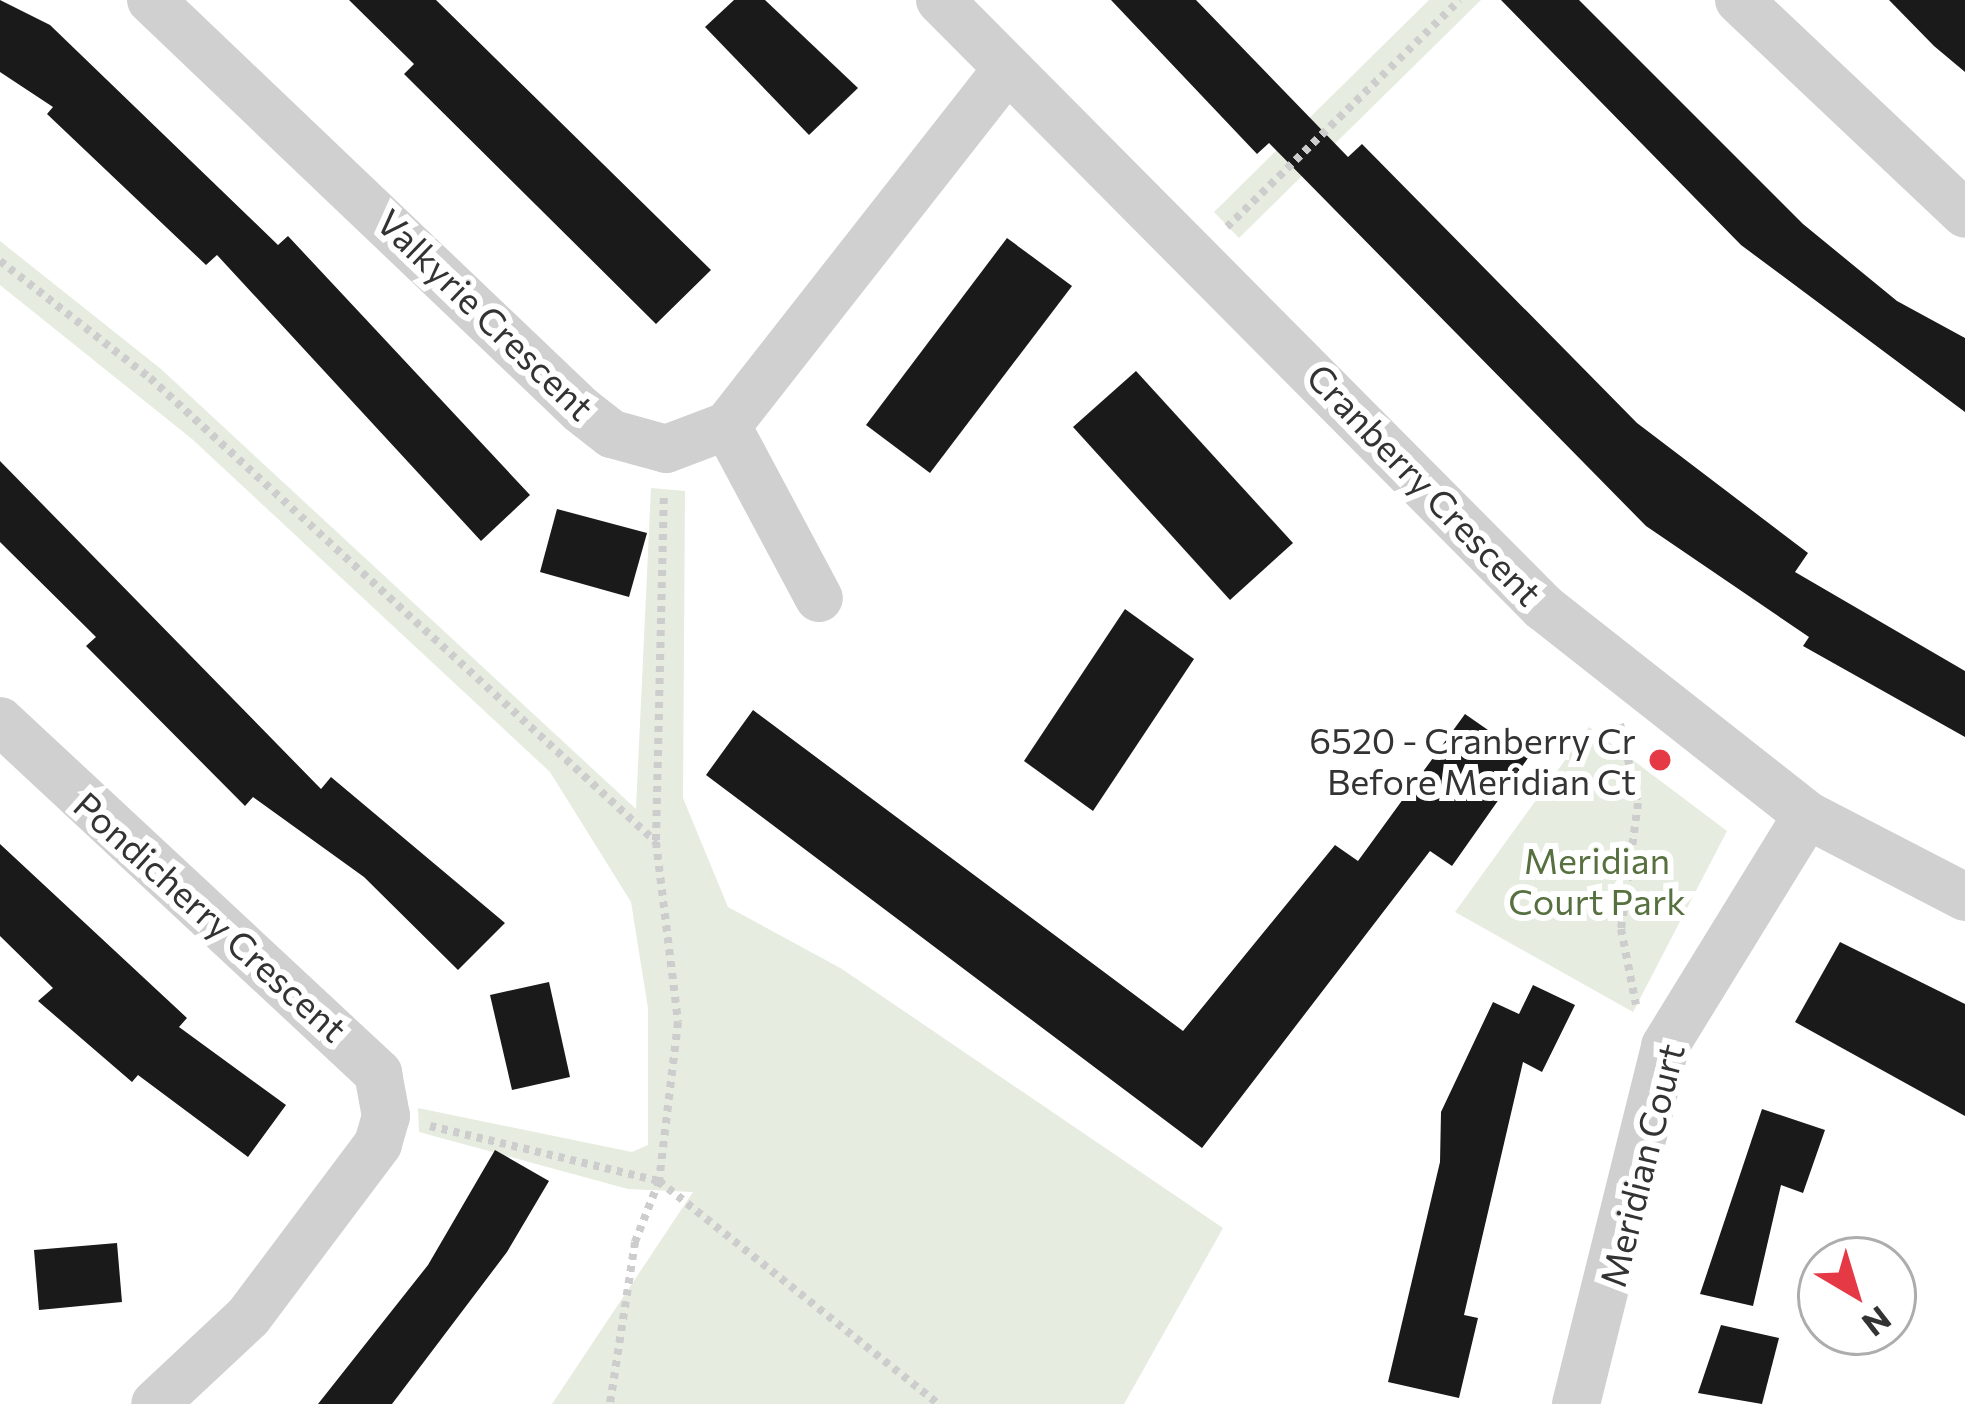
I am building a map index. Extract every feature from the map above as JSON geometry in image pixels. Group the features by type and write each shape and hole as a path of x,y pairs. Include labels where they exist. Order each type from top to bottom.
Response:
{"street":[{"name":"Valkyrie Crescent","path":"151,0 581,410 612,434 666,448"},
{"name":"Cranberry Crescent","path":"940,0 1006,70 1200,254 1543,607 1807,815 1965,897"},
{"path":"1739,0 1965,214"},
{"path":"666,448 728,426 1006,70"},
{"path":"728,426 819,598"},
{"name":"Pondicherry Crescent","path":"0,721 142,862 351,1038 378,1073 386,1116"},
{"name":"Meridian Court","path":"1576,1404 1665,1046 1807,815"},
{"path":"155,1404 248,1317 356,1176 386,1116"}],"path":[{"path":"1200,254 1460,0"},
{"path":"0,261 150,378 656,842"},
{"path":"610,1404 635,1242 659,1181 678,1022 656,842 666,448"},
{"path":"1640,688 1620,720 1640,843 1621,929 1626,990 1665,1046"},
{"path":"386,1116 659,1181 938,1404"}],"green space":[{"path":"1429,0 1481,0 1239,238 1214,212"},
{"path":"0,241 161,369 636,809 651,488 685,491 683,798 728,907 842,969 1223,1228 1124,1404 552,1404 693,1192 628,1189 419,1132 418,1108 632,1152 648,1145 648,1008 631,902 550,772 192,439 0,285"},
{"name":"Meridian Court Park","path":"1589,727 1727,831 1633,1012 1455,912"}],"building":[{"path":"0,0 50,25 278,245 288,236 530,495 481,541 217,255 206,265 47,114 53,107 0,72"},
{"path":"349,0 436,0 711,270 656,324 404,74 414,64"},
{"path":"734,0 765,0 858,88 809,135 705,27"},
{"path":"1111,0 1196,0 1348,157 1362,144 1637,423 1808,553 1795,572 1965,671 1965,737 1803,646 1809,637 1646,526 1269,143 1257,154"},
{"path":"1501,0 1579,0 1803,224 1897,301 1965,338 1965,412 1741,245"},
{"path":"1889,0 1965,0 1965,72 1934,46"},
{"path":"1007,238 1072,286 930,473 866,425"},
{"path":"1136,371 1293,543 1230,600 1073,427"},
{"path":"0,461 321,789 331,777 505,923 458,970 364,877 253,797 245,806 86,646 96,637 0,542"},
{"path":"557,509 647,533 629,597 540,572"},
{"path":"1125,609 1194,659 1093,811 1024,761"},
{"path":"753,710 1183,1031 1335,845 1358,861 1465,714 1528,758 1452,866 1430,851 1202,1148 706,775"},
{"path":"0,844 187,1018 179,1027 286,1105 248,1157 138,1075 132,1082 38,1001 53,988 0,936"},
{"path":"1840,942 1965,1004 1965,1116 1795,1022"},
{"path":"549,982 570,1077 512,1090 490,995"},
{"path":"1533,985 1575,1005 1542,1072 1523,1062 1464,1315 1478,1318 1459,1398 1388,1382 1440,1162 1441,1112 1493,1002 1519,1014"},
{"path":"1762,1109 1825,1130 1803,1193 1781,1185 1753,1306 1700,1294"},
{"path":"495,1150 549,1181 507,1252 392,1404 318,1404 428,1265"},
{"path":"117,1243 122,1302 39,1310 34,1250"},
{"path":"1721,1325 1779,1338 1762,1404 1698,1393"}],"place":[{"name":"6520 - Cranberry Cr Before Meridian Ct","path":"1660,760"}]}
